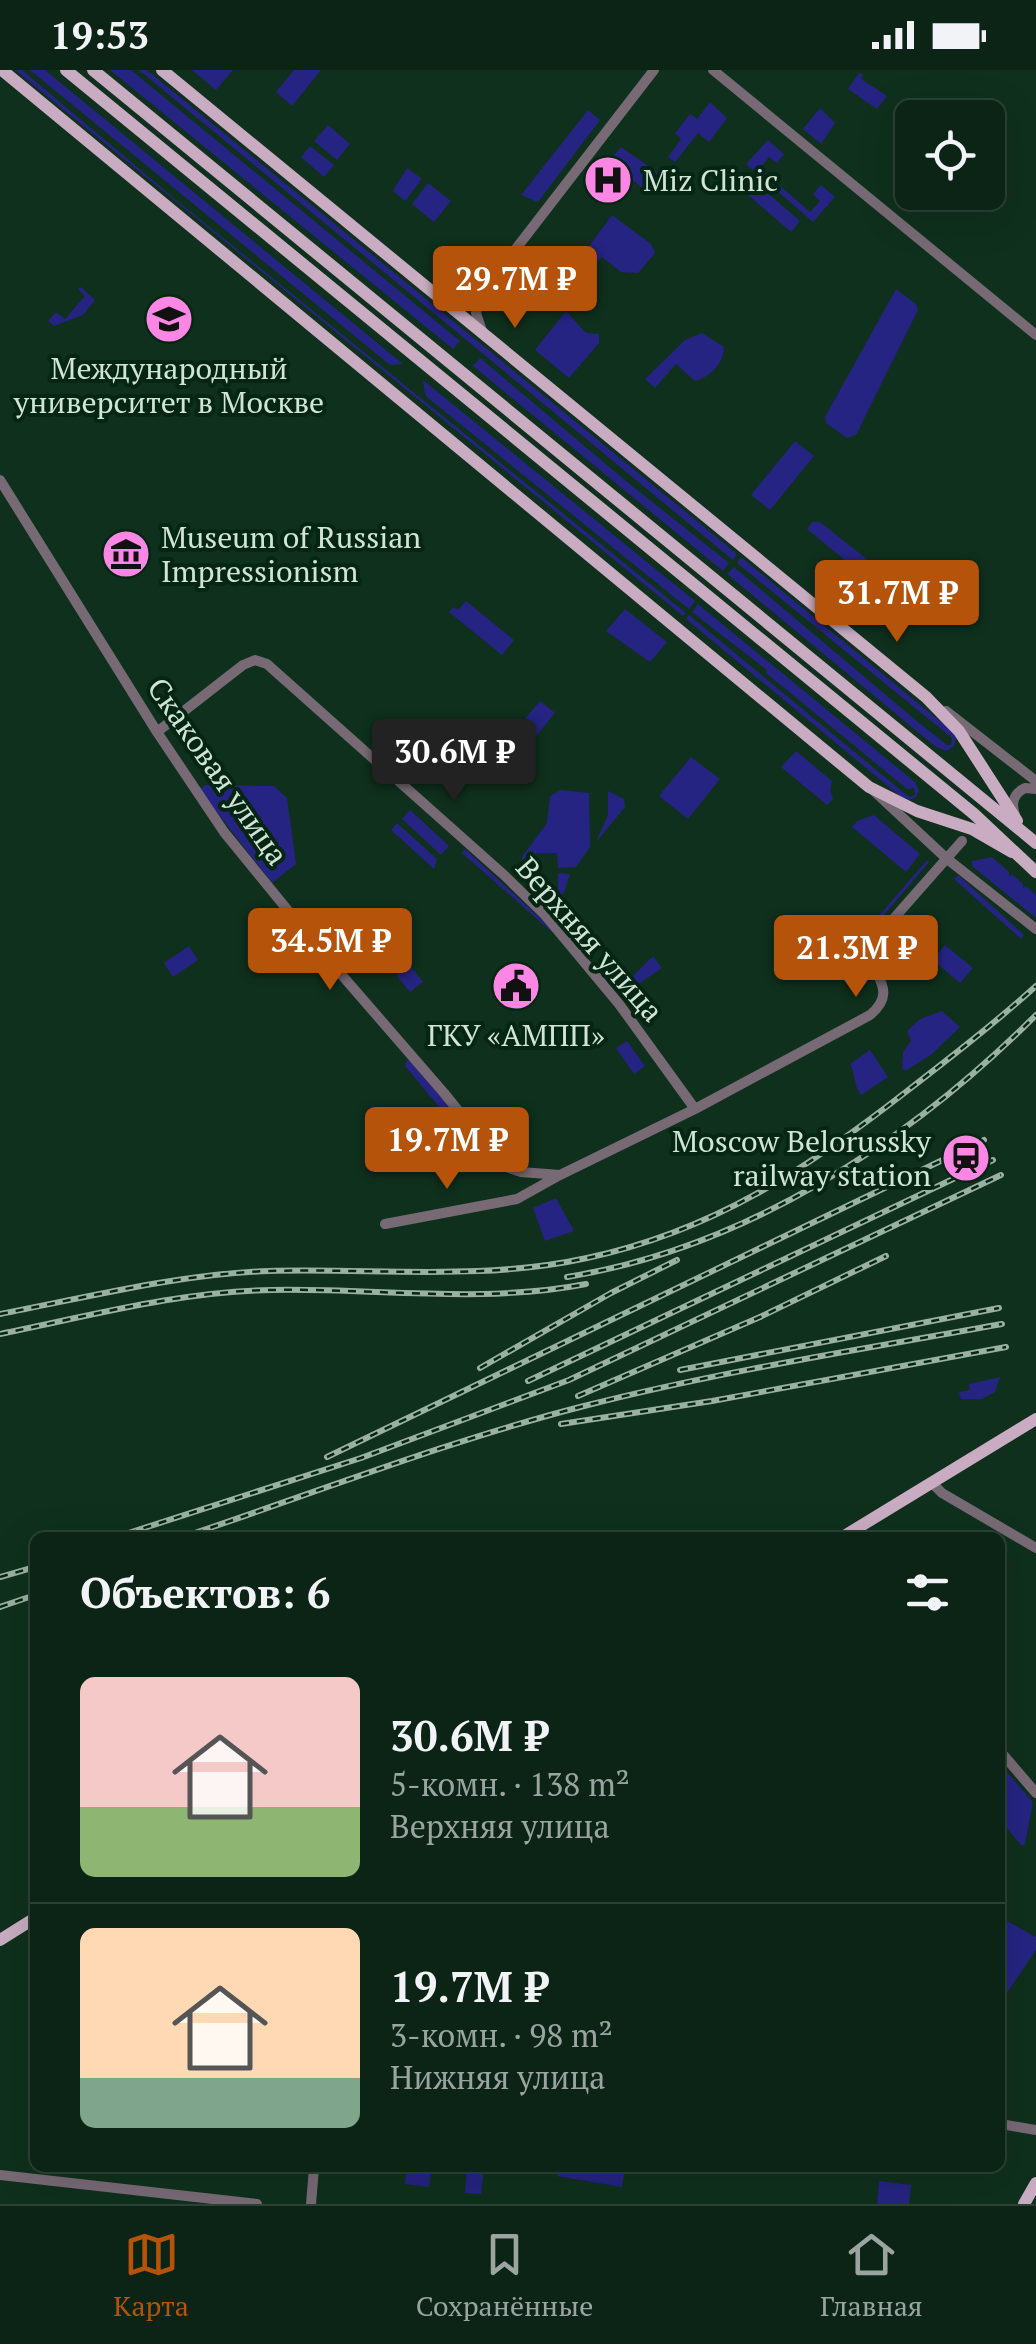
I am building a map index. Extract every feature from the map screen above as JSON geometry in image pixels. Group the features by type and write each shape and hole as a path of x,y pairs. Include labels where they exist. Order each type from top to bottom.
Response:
{"main road":[{"path":"2,70 870,787 917,811 972,829 1012,852"},
{"path":"66,70 959,802 1036,872"},
{"path":"93,70 1028,834"},
{"path":"162,70 926,697 958,731 1028,834"},
{"path":"851,1532 1036,1419"},
{"path":"0,1940 30,1921"},
{"path":"1024,2204 1036,2184"}],"street":[{"path":"446,302 464,304 481,294 654,70"},
{"path":"713,70 1036,335"},
{"path":"481,294 476,312 482,332"},
{"name":"Скаковая улица","path":"0,480 224,832 341,976 444,1093 496,1161 521,1172 558,1174"},
{"name":"Верхняя улица","path":"157,732 243,665 256,660 267,664 545,916 619,1004 695,1109"},
{"path":"926,697 1036,780"},
{"path":"870,787 946,858 1036,929"},
{"path":"1028,834 1013,800 1025,788 1036,789"},
{"path":"384,1224 517,1198 558,1174 695,1109 877,1009 884,990 869,958 870,949 886,923 962,842 974,836 995,842"},
{"path":"961,867 958,855 962,842"},
{"path":"932,1483 942,1493 1036,1548"},
{"path":"1005,1757 1036,1793"},
{"path":"1005,2125 1036,2130"},
{"path":"311,2204 314,2172"},
{"path":"0,2176 257,2204"}],"shaded area":[{"path":"15,70 22,70 175,199 686,613 683,616"},
{"path":"30,70 45,70 403,364 390,365"},
{"path":"110,70 131,70 460,341 453,349"},
{"path":"139,70 147,70 737,554 733,560"},
{"path":"192,70 233,70 216,90"},
{"path":"294,70 321,70 292,106 276,92"},
{"path":"859,73 863,75 861,79 887,96 877,109 848,89"},
{"path":"710,102 727,118 709,142 698,133 675,162 668,157 681,139 675,133 690,114 697,119"},
{"path":"820,108 835,123 821,144 803,129"},
{"path":"588,110 600,120 538,202 521,195"},
{"path":"328,125 350,144 337,160 314,141"},
{"path":"768,140 784,154 777,163 769,157 760,168 810,212 820,201 813,194 821,185 835,197 813,222 746,164"},
{"path":"310,146 334,165 324,177 301,157"},
{"path":"621,147 664,177 650,195 610,160"},
{"path":"407,168 422,179 405,201 393,191"},
{"path":"749,177 800,221 791,232 740,188"},
{"path":"428,183 451,201 434,222 412,204"},
{"path":"612,215 651,244 655,253 638,273 621,272 602,257 586,274 575,265"},
{"path":"81,287 95,300 83,315 54,326 48,321 56,312 65,319 85,296 78,289"},
{"path":"896,289 918,310 856,435 847,438 826,423 825,417"},
{"path":"566,311 586,333 599,334 599,343 569,378 535,350"},
{"path":"702,333 724,347 719,364 711,373 695,381 676,364 655,388 645,379 685,340"},
{"path":"480,358 729,563 723,571 473,366"},
{"path":"423,380 695,601 689,609 428,398"},
{"path":"795,441 814,456 770,510 751,495"},
{"path":"812,522 820,522 878,568 868,579 807,529"},
{"path":"741,557 953,732 954,746 947,751 936,747 727,574 734,567 918,722 951,745 952,738 737,563"},
{"path":"886,575 907,592 916,581 939,601 922,622 877,586"},
{"path":"466,601 514,640 502,655 449,612 454,607 458,610"},
{"path":"698,604 915,782 919,791 916,797 909,800 900,796 686,619 689,615 903,792 910,797 915,795 914,788 907,789 692,612"},
{"path":"625,609 667,642 650,662 606,631"},
{"path":"540,701 555,713 532,741 517,728"},
{"path":"796,751 832,781 833,799 827,805 781,767"},
{"path":"691,757 720,779 688,819 659,796"},
{"path":"205,785 274,786 287,798 296,864 272,883 199,789"},
{"path":"561,790 589,793 590,847 576,867 558,868 557,853 536,853 536,867 524,867 522,857 547,823 550,796"},
{"path":"608,791 624,799 625,807 596,842 608,815"},
{"path":"410,810 449,846 441,855 402,819"},
{"path":"874,815 920,854 906,872 852,827"},
{"path":"397,823 437,859 434,869 391,830"},
{"path":"465,849 552,929 552,932 462,853"},
{"path":"992,857 1009,876 1013,875 1023,888 1036,895 1036,918 972,866 972,861"},
{"path":"927,860 837,970 834,968"},
{"path":"536,873 536,890 558,890 558,873 570,874 564,892 551,907 517,875"},
{"path":"958,875 1024,935 1021,939 954,879"},
{"path":"945,945 973,968 960,983 933,960"},
{"path":"189,946 198,960 173,977 164,963"},
{"path":"653,956 662,968 625,993 621,988"},
{"path":"409,964 423,982 410,992 396,975"},
{"path":"942,1011 960,1027 932,1054 907,1070 902,1069 903,1052 911,1041 907,1031 920,1019"},
{"path":"627,1041 645,1066 634,1074 616,1048"},
{"path":"870,1050 888,1077 861,1095 850,1064"},
{"path":"407,1060 447,1108 441,1109 405,1066"},
{"path":"454,1112 485,1160 477,1158 447,1117"},
{"path":"556,1198 574,1231 545,1241 533,1208"},
{"path":"1000,1377 995,1392 982,1399 961,1399 959,1392 970,1390 969,1384"},
{"path":"1005,1770 1033,1802 1022,1846 1005,1826"},
{"path":"1007,1921 1036,1937 1036,1950 1005,1996"},
{"path":"406,2172 431,2172 429,2187 405,2184"},
{"path":"467,2172 484,2172 481,2194 465,2193"},
{"path":"558,2172 624,2172 622,2187 557,2176"},
{"path":"879,2181 911,2185 909,2204 877,2204"}],"railway":[{"path":"0,1314 134,1287 235,1273 508,1269 587,1258 633,1246 717,1214 795,1171 907,1091 1036,986"},
{"path":"567,1277 633,1263 698,1242 761,1215 821,1182 935,1105 1036,1015"},
{"path":"327,1457 984,1140"},
{"path":"528,1381 993,1160"},
{"path":"132,1532 361,1458 569,1380 1001,1175"},
{"path":"578,1396 760,1317 886,1256"},
{"path":"480,1368 677,1260"},
{"path":"0,1334 135,1306 238,1291 469,1294 586,1284"},
{"path":"680,1370 999,1308"},
{"path":"197,1532 432,1451 584,1406 740,1371 1002,1324"},
{"path":"561,1424 712,1401 1006,1347"},
{"path":"0,1577 30,1568"},
{"path":"0,1607 30,1597"}],"place":[{"name":"Miz Clinic","path":"608,180"},
{"name":"Международный университет в Москве","path":"169,319"},
{"name":"Museum of Russian Impressionism","path":"126,554"},
{"name":"ГКУ «АМПП»","path":"516,986"},
{"name":"Moscow Belorussky railway station","path":"966,1158"}]}
